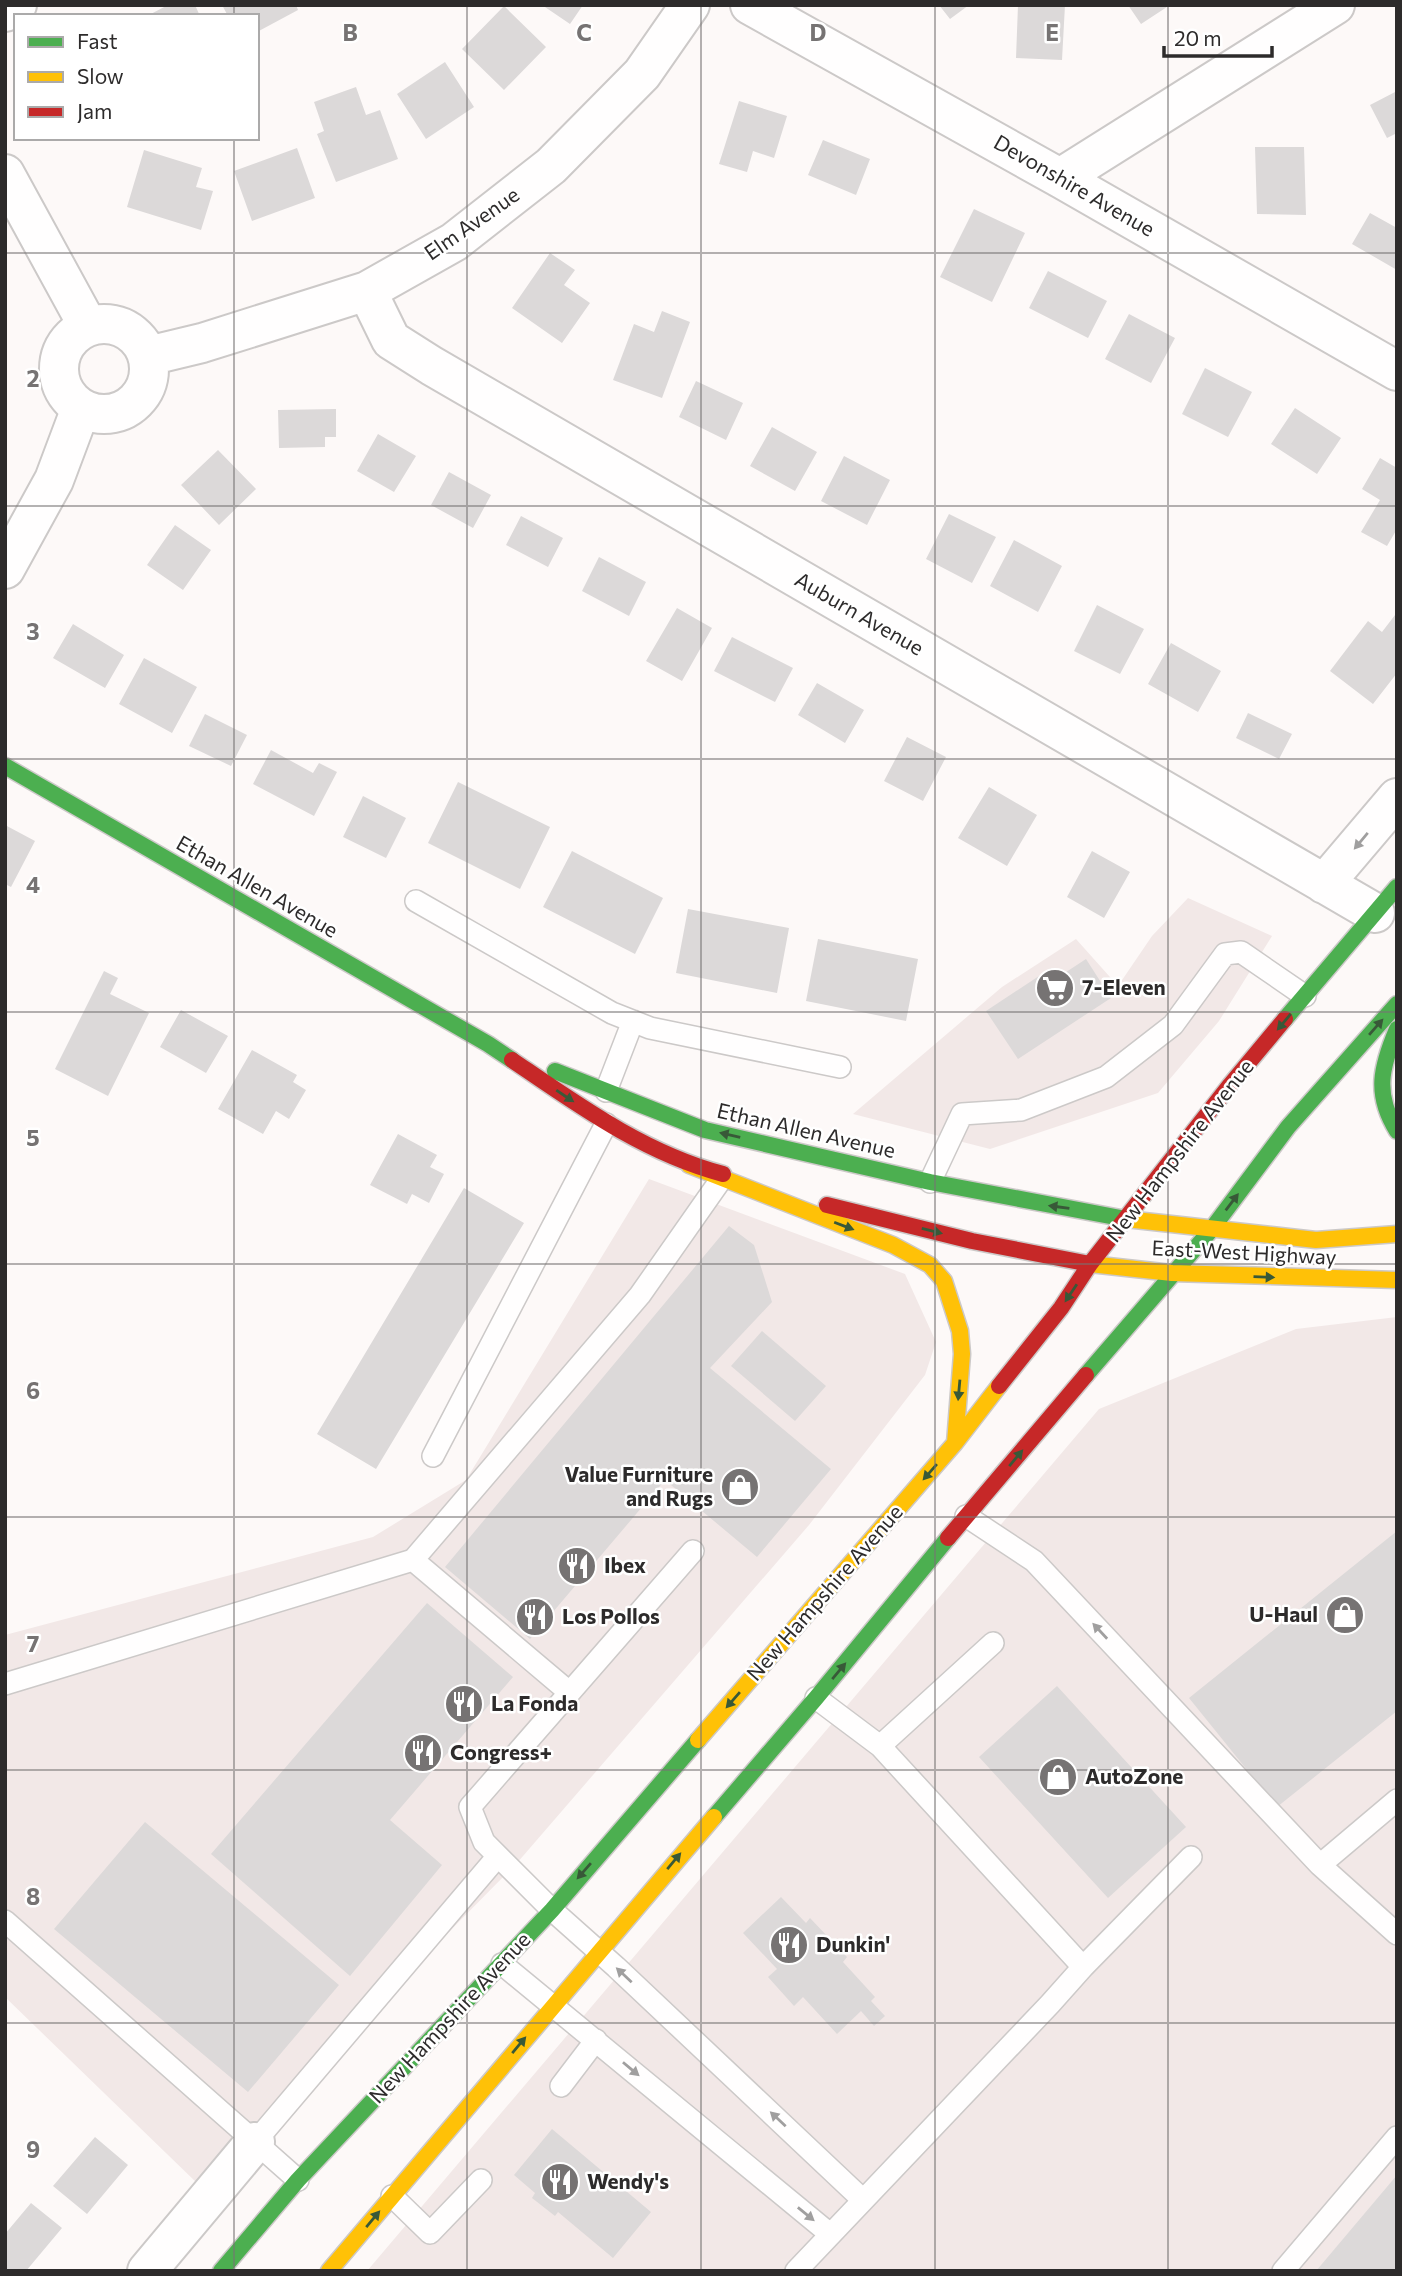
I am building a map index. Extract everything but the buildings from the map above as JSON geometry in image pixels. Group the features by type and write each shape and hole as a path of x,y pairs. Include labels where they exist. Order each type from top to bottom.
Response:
{"main road":[{"name":"Ethan Allen Avenue","path":"5,765 488,1044 606,1124 689,1165 769,1186 838,1209 972,1241 1090,1264"},
{"name":"New Hampshire Avenue","path":"221,2271 299,2180 552,1910 955,1443 1230,1085 1386,900"},
{"path":"329,2271 1211,1230 1288,1127 1397,1004"},
{"path":"1397,1029 1383,1063 1382,1099 1397,1131"},
{"name":"Ethan Allen Avenue","path":"488,1044 705,1130 930,1182 1126,1219"},
{"path":"689,1165 893,1245 930,1265 944,1281 960,1331 962,1354 955,1443"},
{"name":"East-West Highway","path":"1126,1219 1316,1240 1397,1234"},
{"name":"East-West Highway","path":"1090,1264 1172,1273 1397,1280"}],"street":[{"path":"5,12 17,5"},
{"name":"Elm Avenue","path":"148,356 202,343 368,291 454,242 551,166 642,74 690,5"},
{"name":"Devonshire Avenue","path":"750,5 1060,177 1397,371"},
{"path":"1060,177 1335,5"},
{"path":"5,174 88,326"},
{"name":"Auburn Avenue","path":"368,291 391,340 432,366 1324,884 1386,900"},
{"path":"108,323 124,327 141,342 148,356 148,382 141,396 128,408 113,414 95,414 80,408 69,399 61,385 58,372 60,356 74,334 88,326 108,323"},
{"path":"5,569 54,480 80,408"},
{"path":"1324,884 1397,798"},
{"path":"147,2271 256,2142"}],"lane":[{"path":"416,901 612,1013 650,1028 840,1067"},
{"path":"930,1182 962,1114 1021,1110 1106,1077 1172,1025 1225,954 1241,952 1306,996"},
{"path":"606,1091 633,1021"},
{"path":"433,1456 606,1124"},
{"path":"5,1684 413,1560 640,1295 722,1178"},
{"path":"967,1516 1034,1561 1320,1865 1397,1934"},
{"path":"693,1550 470,1807 484,1842 552,1910 863,2200"},
{"path":"413,1560 569,1692"},
{"path":"880,1746 993,1643"},
{"path":"816,1698 880,1746 1083,1967"},
{"path":"1320,1865 1397,1800"},
{"path":"256,2142 498,1856"},
{"path":"796,2271 1083,1967 1191,1857"},
{"path":"5,1921 299,2180"},
{"path":"502,1964 830,2234"},
{"path":"561,2086 596,2040"},
{"path":"1283,2271 1397,2137"},
{"path":"392,2196 430,2233 481,2180"}],"shaded area":[{"path":"1188,898 1272,936 1219,1021 1158,1093 990,1149 853,1114 1002,987 1076,939 1118,986 1152,936"},
{"path":"649,1179 905,1274 936,1342 925,1375 809,1525 517,1863 199,2185 5,1997 5,1635 373,1537 466,1480"},
{"path":"1397,1317 1397,2271 367,2271 1099,1409 1296,1329"}],"traffic: fast":[{"path":"5,766 512,1060"},
{"path":"1285,1019 1397,887"},
{"path":"1086,1375 1211,1230 1288,1127 1397,1004"},
{"path":"1397,1029 1382,1080 1385,1105 1397,1131"},
{"path":"555,1071 705,1130 930,1182 1126,1219"},
{"path":"714,1817 948,1538"},
{"path":"221,2271 298,2180 552,1910 698,1740"}],"traffic: slow":[{"path":"689,1165 893,1245 930,1265 944,1281 960,1331 962,1354 955,1443"},
{"path":"1126,1219 1316,1240 1397,1234"},
{"path":"1090,1264 1172,1273 1397,1280"},
{"path":"698,1740 955,1443 999,1386"},
{"path":"329,2271 714,1817"}],"traffic: jam":[{"path":"999,1386 1061,1308 1090,1264 1285,1019"},
{"path":"512,1060 639,1141 666,1154 723,1174"},
{"path":"827,1205 972,1241 1090,1264"},
{"path":"948,1538 1086,1375"}],"place":[{"name":"7-Eleven","path":"1055,988"},
{"name":"Value Furniture and Rugs","path":"740,1487"},
{"name":"Ibex","path":"577,1566"},
{"name":"U-Haul","path":"1345,1615"},
{"name":"Los Pollos","path":"535,1617"},
{"name":"La Fonda","path":"464,1704"},
{"name":"Congress+","path":"423,1753"},
{"name":"AutoZone","path":"1058,1777"},
{"name":"Dunkin'","path":"789,1945"},
{"name":"Wendy's","path":"560,2182"}]}
